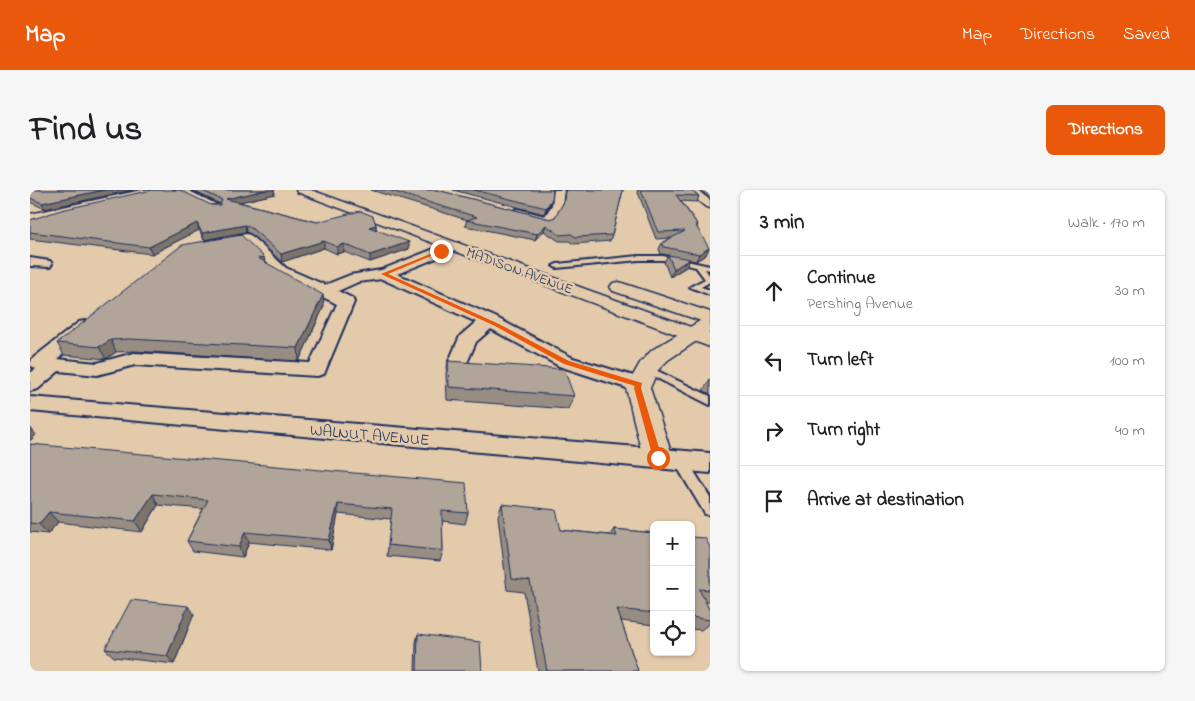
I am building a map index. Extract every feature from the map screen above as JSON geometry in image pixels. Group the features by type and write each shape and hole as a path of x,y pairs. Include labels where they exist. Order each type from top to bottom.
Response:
{"main road":[{"path":"30,218 157,190"},
{"name":"MADISON AVENUE","path":"301,190 460,240"},
{"path":"690,190 710,205"},
{"name":"MADISON AVENUE","path":"346,194 460,240 706,329"},
{"name":"MADISON AVENUE","path":"539,259 598,279 706,329"},
{"path":"669,459 638,388 643,377 660,355 706,329"}],"street":[{"path":"179,190 218,207"},
{"path":"510,210 548,220 557,205 559,190"},
{"path":"100,313 39,363 97,369 134,359 317,370 346,302 281,270 246,238 193,247"},
{"path":"325,291 356,278 384,274 460,240"},
{"path":"30,262 45,264"},
{"path":"384,274 489,321 566,362 643,377"},
{"path":"459,361 467,340 489,321"},
{"path":"30,384 54,365"},
{"name":"WALNUT AVENUE","path":"30,404 710,463"}],"lane":[{"path":"557,266 656,258 710,268"},
{"path":"699,266 709,280 694,287 710,293"},
{"path":"643,377 710,401"},
{"path":"669,459 710,510"}],"building":[{"path":"30,190 104,190 42,203 30,198"},
{"path":"152,190 180,190 211,205 220,205 222,200 201,190 266,190 226,199 317,222 360,211 373,216 376,225 369,227 409,242 370,255 344,244 337,247 324,241 281,254 250,227 245,225 202,233 197,223 149,247 30,232 30,220 61,210"},
{"path":"388,190 437,190 550,219 555,217 565,200 566,190 623,190 612,235 576,237 571,234 560,235 546,225 537,234 466,220 477,217"},
{"path":"474,190 553,190 552,199 546,208"},
{"path":"641,190 691,190 699,196 676,195 698,225 695,224 709,248 699,254 664,247 662,243 685,231 658,232"},
{"path":"241,235 264,257 258,258 323,295 298,348 129,339 111,340 99,347 57,343 182,245"},
{"path":"668,255 690,259 674,269"},
{"path":"448,361 564,369 574,396 449,387"},
{"path":"30,444 466,483 468,513 442,511 443,551 388,545 392,509 338,504 329,540 245,532 239,547 187,541 208,500 153,494 135,521 49,512 39,524 30,523"},
{"path":"502,504 556,510 561,530 617,536 614,529 650,533 650,613 617,609 638,671 547,671 530,581 512,579"},
{"path":"695,537 705,538 710,547 710,590 699,589 710,611 710,620 695,618"},
{"path":"131,600 188,606 167,656 105,649"},
{"path":"418,634 480,642 482,671 417,671"}],"route":[{"path":"441,251 384,274 497,325 566,362 639,385 638,388 658,458"}]}
